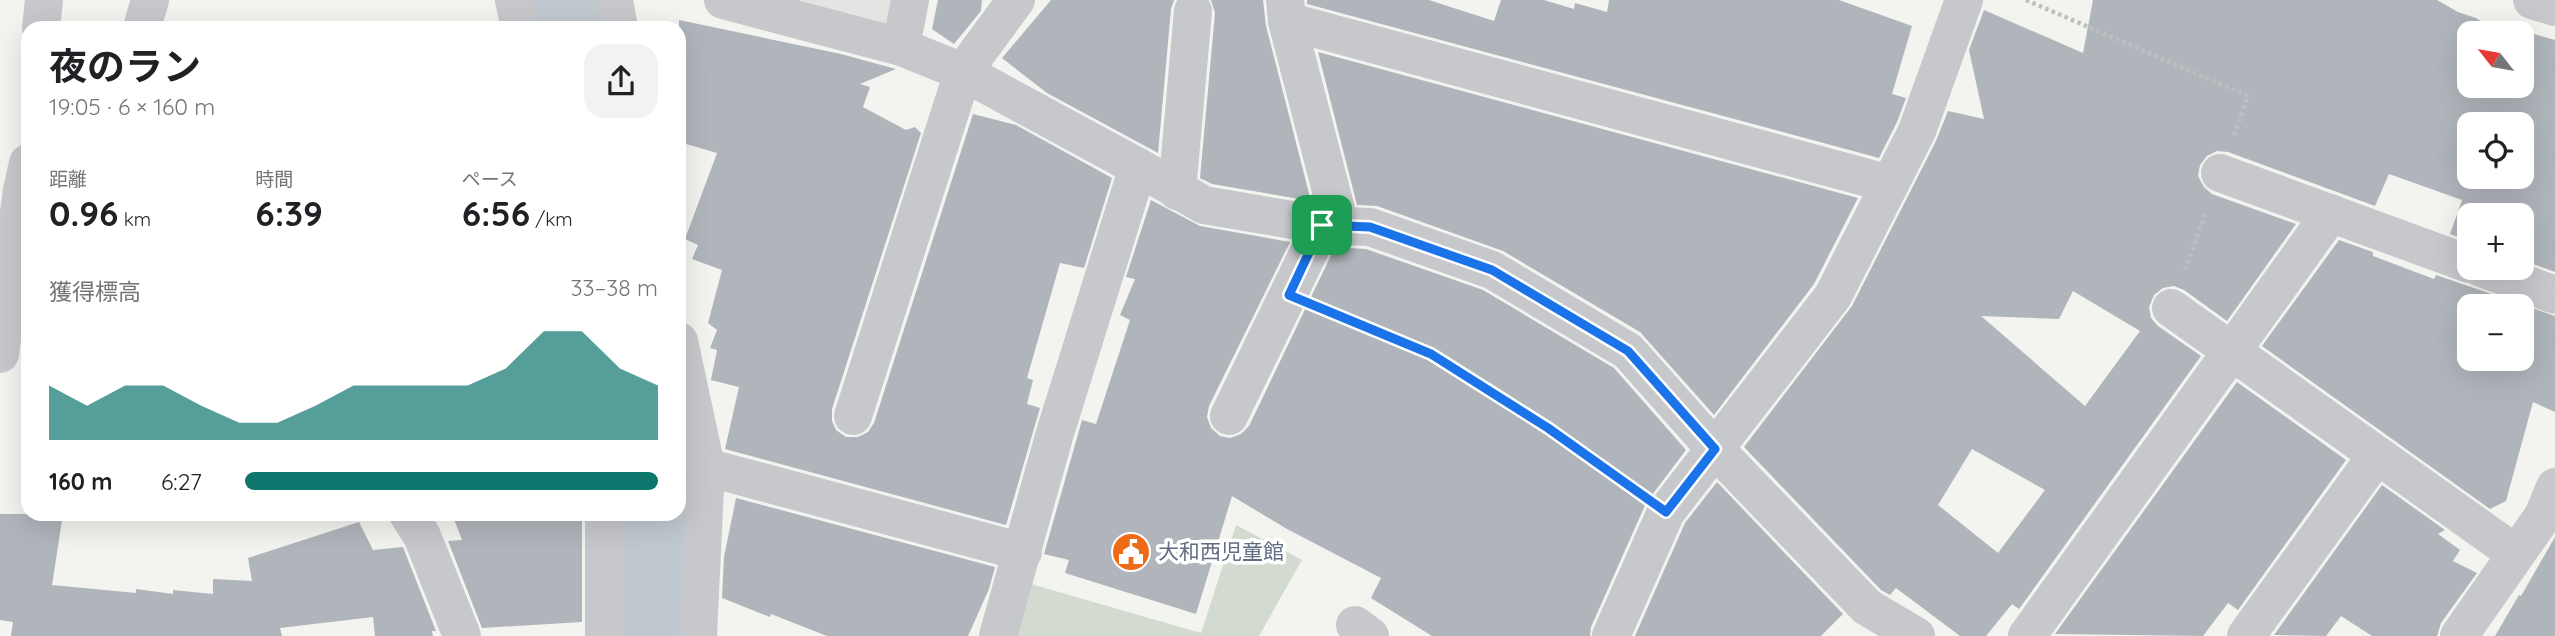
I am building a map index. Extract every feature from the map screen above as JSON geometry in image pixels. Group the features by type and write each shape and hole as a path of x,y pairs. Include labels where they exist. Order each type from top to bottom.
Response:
{"street":[{"path":"42,21 44,0"},
{"path":"144,21 150,0"},
{"path":"514,0 518,21"},
{"path":"614,0 618,21"},
{"path":"723,0 901,47 963,72 1204,205 1331,225 1370,227 1492,270 1628,351 1715,449 1867,607 1916,636"},
{"path":"901,47 910,0"},
{"path":"853,416 963,72 1016,0"},
{"path":"2532,0 2555,7"},
{"path":"1611,636 1666,512 1833,296 1917,131 1957,2"},
{"path":"1177,191 1193,11"},
{"path":"1229,416 1289,295 1331,225 1286,11 1890,184"},
{"path":"998,636 1055,433 1138,167"},
{"path":"2220,173 2457,260"},
{"path":"0,354 17,180"},
{"path":"2027,636 2331,213"},
{"path":"2514,280 2555,295"},
{"path":"2171,308 2516,554"},
{"path":"686,374 706,467 698,636"},
{"path":"2245,636 2376,455"},
{"path":"706,467 1023,552"},
{"path":"2474,631 2516,554 2543,516 2555,486"},
{"path":"412,521 422,536 462,636"},
{"path":"604,521 604,636"}],"path":[{"path":"2026,0 2248,96 2171,308"},
{"path":"1289,295 1431,354 1548,428 1666,512"}],"shaded area":[{"path":"529,0 600,0 604,21 533,21"},
{"path":"796,0 900,0 896,18 883,27"},
{"path":"686,461 690,492 686,636 616,636 616,521 686,521"},
{"path":"1236,525 1302,560 1259,636 1015,636 1031,584 1201,633"}],"building":[{"path":"938,0 982,0 981,11 954,44 932,29"},
{"path":"1051,0 1174,0 1158,153 1047,93 1002,58"},
{"path":"1211,0 1263,0 1266,26 1311,201 1212,184 1200,178 1215,13"},
{"path":"1307,0 1429,0 1494,21 1501,0 1544,0 1574,9 1575,3 1607,12 1609,0 1839,0 1912,26 1892,94 1906,98 1879,158 1307,4"},
{"path":"2093,0 2437,0 2480,21 2457,21 2457,98 2534,98 2534,34 2555,40 2555,272 2534,264 2534,203 2461,203 2462,200 2389,174 2375,206 2228,152 2217,151 2207,156 2200,165 2198,176 2212,194 2296,224 2227,321 2184,290 2174,286 2163,288 2154,295 2149,307 2151,318 2158,326 2201,356 2019,609 2012,604 1986,636 1960,636 1896,588 1890,595 1881,590 1744,447 1852,306 1936,141 1948,111 1984,119 1969,50 1984,10 2083,53","holes":["2073,291 2140,331 2085,406 1981,316 2059,319","1972,449 2045,490 1998,553 1938,505"]},
{"path":"686,21 841,54 896,69 860,84 870,87 863,107 906,130 915,127 921,133 832,409 832,421 836,430 846,437 858,437 868,432 874,423 973,114 1016,125 1112,178 1084,268 1060,263 1027,378 1033,380 1027,404 1040,408 1006,525 725,449 739,387 711,380 717,350 710,348 717,330 708,323 722,270 692,259 698,245 686,239 717,153 686,144"},
{"path":"1318,52 1858,198 1814,284 1714,415 1640,332 1503,251 1377,206 1357,205"},
{"path":"1151,200 1200,226 1290,242 1209,406 1207,417 1211,428 1220,436 1230,438 1241,434 1249,426 1335,247 1366,249 1483,290 1614,368 1686,450 1646,503 1591,627 1590,636 1432,636 1371,598 1381,578 1287,529 1232,496 1196,614 1065,573 1069,560 1044,554 1082,420 1096,424 1130,320 1120,315 1135,279 1126,277"},
{"path":"2457,214 2457,237 2450,234"},
{"path":"2339,240 2434,279 2436,275 2491,294 2457,294 2457,371 2534,371 2534,309 2555,316 2555,412 2533,402 2506,501 2490,509 2262,346"},
{"path":"2237,382 2346,460 2238,610 2228,603 2203,636 2055,634"},
{"path":"1717,482 1843,614 1821,636 1635,636 1685,523"},
{"path":"2382,485 2445,530 2438,534 2460,550 2453,561 2477,573 2441,623 2437,636 2372,636 2341,616 2326,636 2274,635"},
{"path":"736,498 995,567 989,589 968,636 827,636 722,598 724,557"},
{"path":"0,514 21,514 21,521 62,521 52,585 136,593 136,589 173,594 173,590 213,594 213,579 252,581 248,558 359,522 373,550 403,547 436,631 432,631 433,636 375,636 373,617 280,628 282,636 11,636 13,622 0,620"},
{"path":"455,521 582,521 582,622 482,628 448,541 462,540"},
{"path":"2555,537 2555,636 2495,636 2519,595 2521,596"}],"place":[{"name":"大和西児童館","path":"1131,552"}],"route":[{"path":"1322,225 1370,227 1492,270 1628,351 1715,449 1666,512 1548,428 1431,354 1289,295 1322,225"}]}
